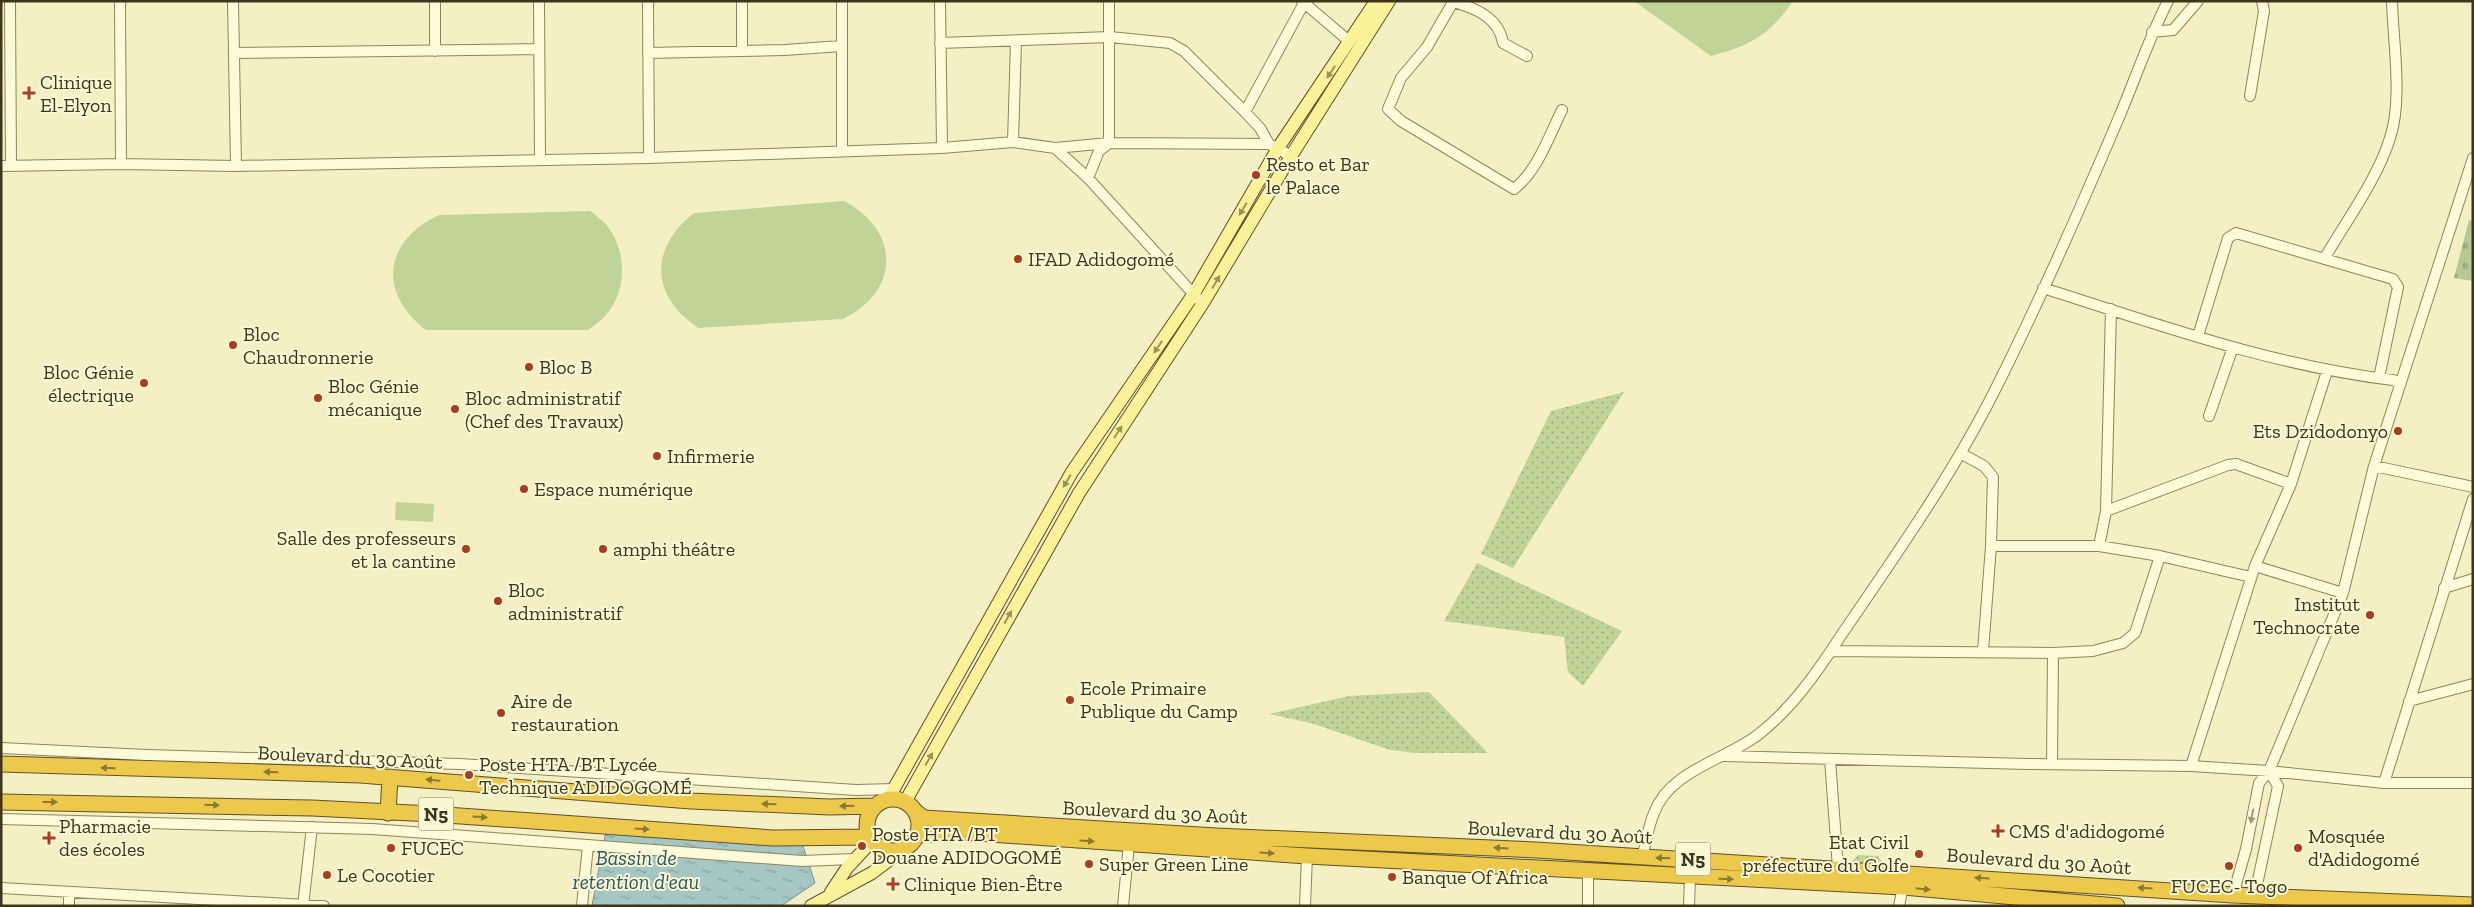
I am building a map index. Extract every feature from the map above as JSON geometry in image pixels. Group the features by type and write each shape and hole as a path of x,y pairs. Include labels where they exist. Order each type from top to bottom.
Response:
{"highway":[{"name":"Boulevard du 30 Août","path":"1,764 390,777 691,801 829,807 886,798"},
{"path":"388,813 390,777"},
{"name":"N5","path":"886,798 910,807"},
{"path":"871,839 867,821 886,798"},
{"name":"N5","path":"1,802 239,806 388,813 773,838 871,839 882,849 889,851 905,848"},
{"name":"Boulevard du 30 Août","path":"910,807 924,818 1035,826 1691,859 1838,876 1903,887 2117,906"},
{"path":"905,848 917,835 919,824 910,807"},
{"name":"Boulevard du 30 Août","path":"917,835 962,832 1308,856 1690,877 1838,876 2232,900 2473,905"},
{"path":"1535,868 1536,850"},
{"path":"1690,877 1691,859"}],"main road":[{"path":"886,798 1072,472 1193,295 1274,146 1350,42 1376,1"},
{"path":"910,807 1079,493 1204,303 1291,156 1389,1"},
{"path":"829,894 871,839"},
{"path":"811,906 829,894 872,873 905,848"}],"street":[{"path":"10,1 6,166 121,164 236,166 649,158 942,148 1013,142 1055,148 1109,143 1274,146"},
{"path":"120,1 121,164"},
{"path":"233,1 236,166"},
{"path":"435,1 435,50"},
{"path":"539,1 540,160"},
{"path":"648,1 649,158"},
{"path":"742,1 742,50"},
{"path":"842,1 842,151"},
{"path":"940,1 942,148"},
{"path":"1109,1 1109,143"},
{"path":"1642,858 1654,812 1662,797 1676,783 1694,771 1725,756 1756,736 1774,721 1831,651 1962,454 1996,389 2043,288 2120,115 2152,32 2168,1"},
{"path":"2152,32 2173,30 2198,1"},
{"path":"2250,96 2264,11 2262,1"},
{"path":"2324,259 2383,158 2391,137 2395,116 2392,1"},
{"path":"1245,112 1303,2 1350,42"},
{"path":"1526,56 1504,43 1502,33 1492,20 1473,7 1453,2 1427,47 1401,78 1388,109 1402,121 1514,189 1521,183 1540,155 1562,110"},
{"path":"940,43 1110,37 1178,46 1245,112 1274,146 1291,156"},
{"path":"1013,142 1016,41"},
{"path":"648,53 842,46"},
{"path":"234,53 539,49"},
{"path":"1088,178 1099,151 1109,143"},
{"path":"1055,148 1088,178 1193,295 1204,303"},
{"path":"2232,900 2244,858 2259,783 2269,771 2343,593 2374,466 2473,158"},
{"path":"2198,336 2228,238 2236,232 2393,279 2398,287 2378,378"},
{"path":"2043,288 2198,336 2327,371 2401,383"},
{"path":"2099,546 2106,512 2111,309"},
{"path":"2209,416 2233,346"},
{"path":"2191,766 2254,566 2290,484 2327,371"},
{"path":"1962,454 1984,466 1993,477 1991,546 1984,651"},
{"path":"2106,512 2232,464 2290,484"},
{"path":"2374,466 2473,487"},
{"path":"2384,784 2408,701 2473,499"},
{"path":"1991,546 2099,546 2160,556 2251,577"},
{"path":"1831,651 1984,651 2053,654 2092,651 2123,643 2130,639 2142,615 2160,556"},
{"path":"2254,566 2343,593"},
{"path":"2444,588 2473,579"},
{"path":"2052,764 2053,654"},
{"path":"2408,701 2473,684"},
{"path":"1,748 147,755 460,764 856,790 886,798"},
{"path":"1725,756 1830,760 2191,766 2269,771 2384,784 2473,783"},
{"path":"1830,760 1838,876"},
{"path":"2254,900 2278,786 2269,771"},
{"path":"1,819 372,828 802,861 854,859"},
{"path":"304,905 312,827"},
{"path":"1123,906 1129,844"},
{"path":"582,906 588,845"},
{"path":"1305,906 1308,856"},
{"path":"1588,871 1588,906"},
{"path":"1689,906 1690,877"},
{"path":"1899,906 1903,887"},
{"path":"1,888 324,906"},
{"path":"69,893 69,906"}],"green space":[{"path":"1634,1 1793,1 1776,23 1758,38 1737,48 1711,56"},
{"path":"844,201 863,214 876,228 884,244 886,261 883,277 875,293 862,307 843,319 699,328 683,316 671,302 664,287 661,272 663,257 669,241 679,227 694,213"},
{"path":"591,211 606,225 614,237 619,248 622,271 618,295 613,305 604,317 588,330 426,330 410,315 400,300 394,284 393,268 398,253 407,239 421,226 439,215"},
{"path":"2469,220 2473,221 2473,281 2454,278"},
{"path":"1624,392 1513,568 1481,554 1551,411"},
{"path":"396,502 434,504 433,522 395,520"},
{"path":"1477,563 1622,631 1583,686 1568,672 1564,637 1444,621"},
{"path":"1429,692 1488,753 1417,753 1390,750 1311,723 1269,714 1349,696"},
{"path":"1858,855 1877,856 1885,864 1850,864"}],"water":[{"name":"Bassin de retention d'eau","path":"606,831 801,840 815,883 781,906 592,906"}],"place":[{"name":"Clinique El-Elyon","path":"29,93"},
{"name":"Resto et Bar le Palace","path":"1256,175"},
{"name":"IFAD Adidogomé","path":"1018,259"},
{"name":"Bloc Chaudronnerie","path":"233,345"},
{"name":"Bloc B","path":"529,367"},
{"name":"Bloc Génie électrique","path":"144,383"},
{"name":"Bloc Génie mécanique","path":"318,398"},
{"name":"Bloc administratif (Chef des Travaux)","path":"455,409"},
{"name":"Ets Dzidodonyo","path":"2398,431"},
{"name":"Infirmerie","path":"657,456"},
{"name":"Espace numérique","path":"524,489"},
{"name":"Salle des professeurs et la cantine","path":"466,549"},
{"name":"amphi théâtre","path":"603,549"},
{"name":"Bloc administratif","path":"498,601"},
{"name":"Institut Technocrate","path":"2370,615"},
{"name":"Ecole Primaire Publique du Camp","path":"1070,700"},
{"name":"Aire de restauration","path":"501,713"},
{"name":"Poste HTA /BT Lycée Technique ADIDOGOMÉ","path":"469,775"},
{"name":"CMS d'adidogomé","path":"1998,831"},
{"name":"Pharmacie des écoles","path":"49,838"},
{"name":"Poste HTA /BT Douane ADIDOGOMÉ","path":"862,846"},
{"name":"FUCEC","path":"391,848"},
{"name":"Mosquée d'Adidogomé","path":"2298,848"},
{"name":"Etat Civil préfecture du Golfe","path":"1919,854"},
{"name":"Super Green Line","path":"1089,864"},
{"name":"FUCEC- Togo","path":"2229,866"},
{"name":"Le Cocotier","path":"327,875"},
{"name":"Banque Of Africa","path":"1392,877"},
{"name":"Clinique Bien-Être","path":"893,884"}]}
